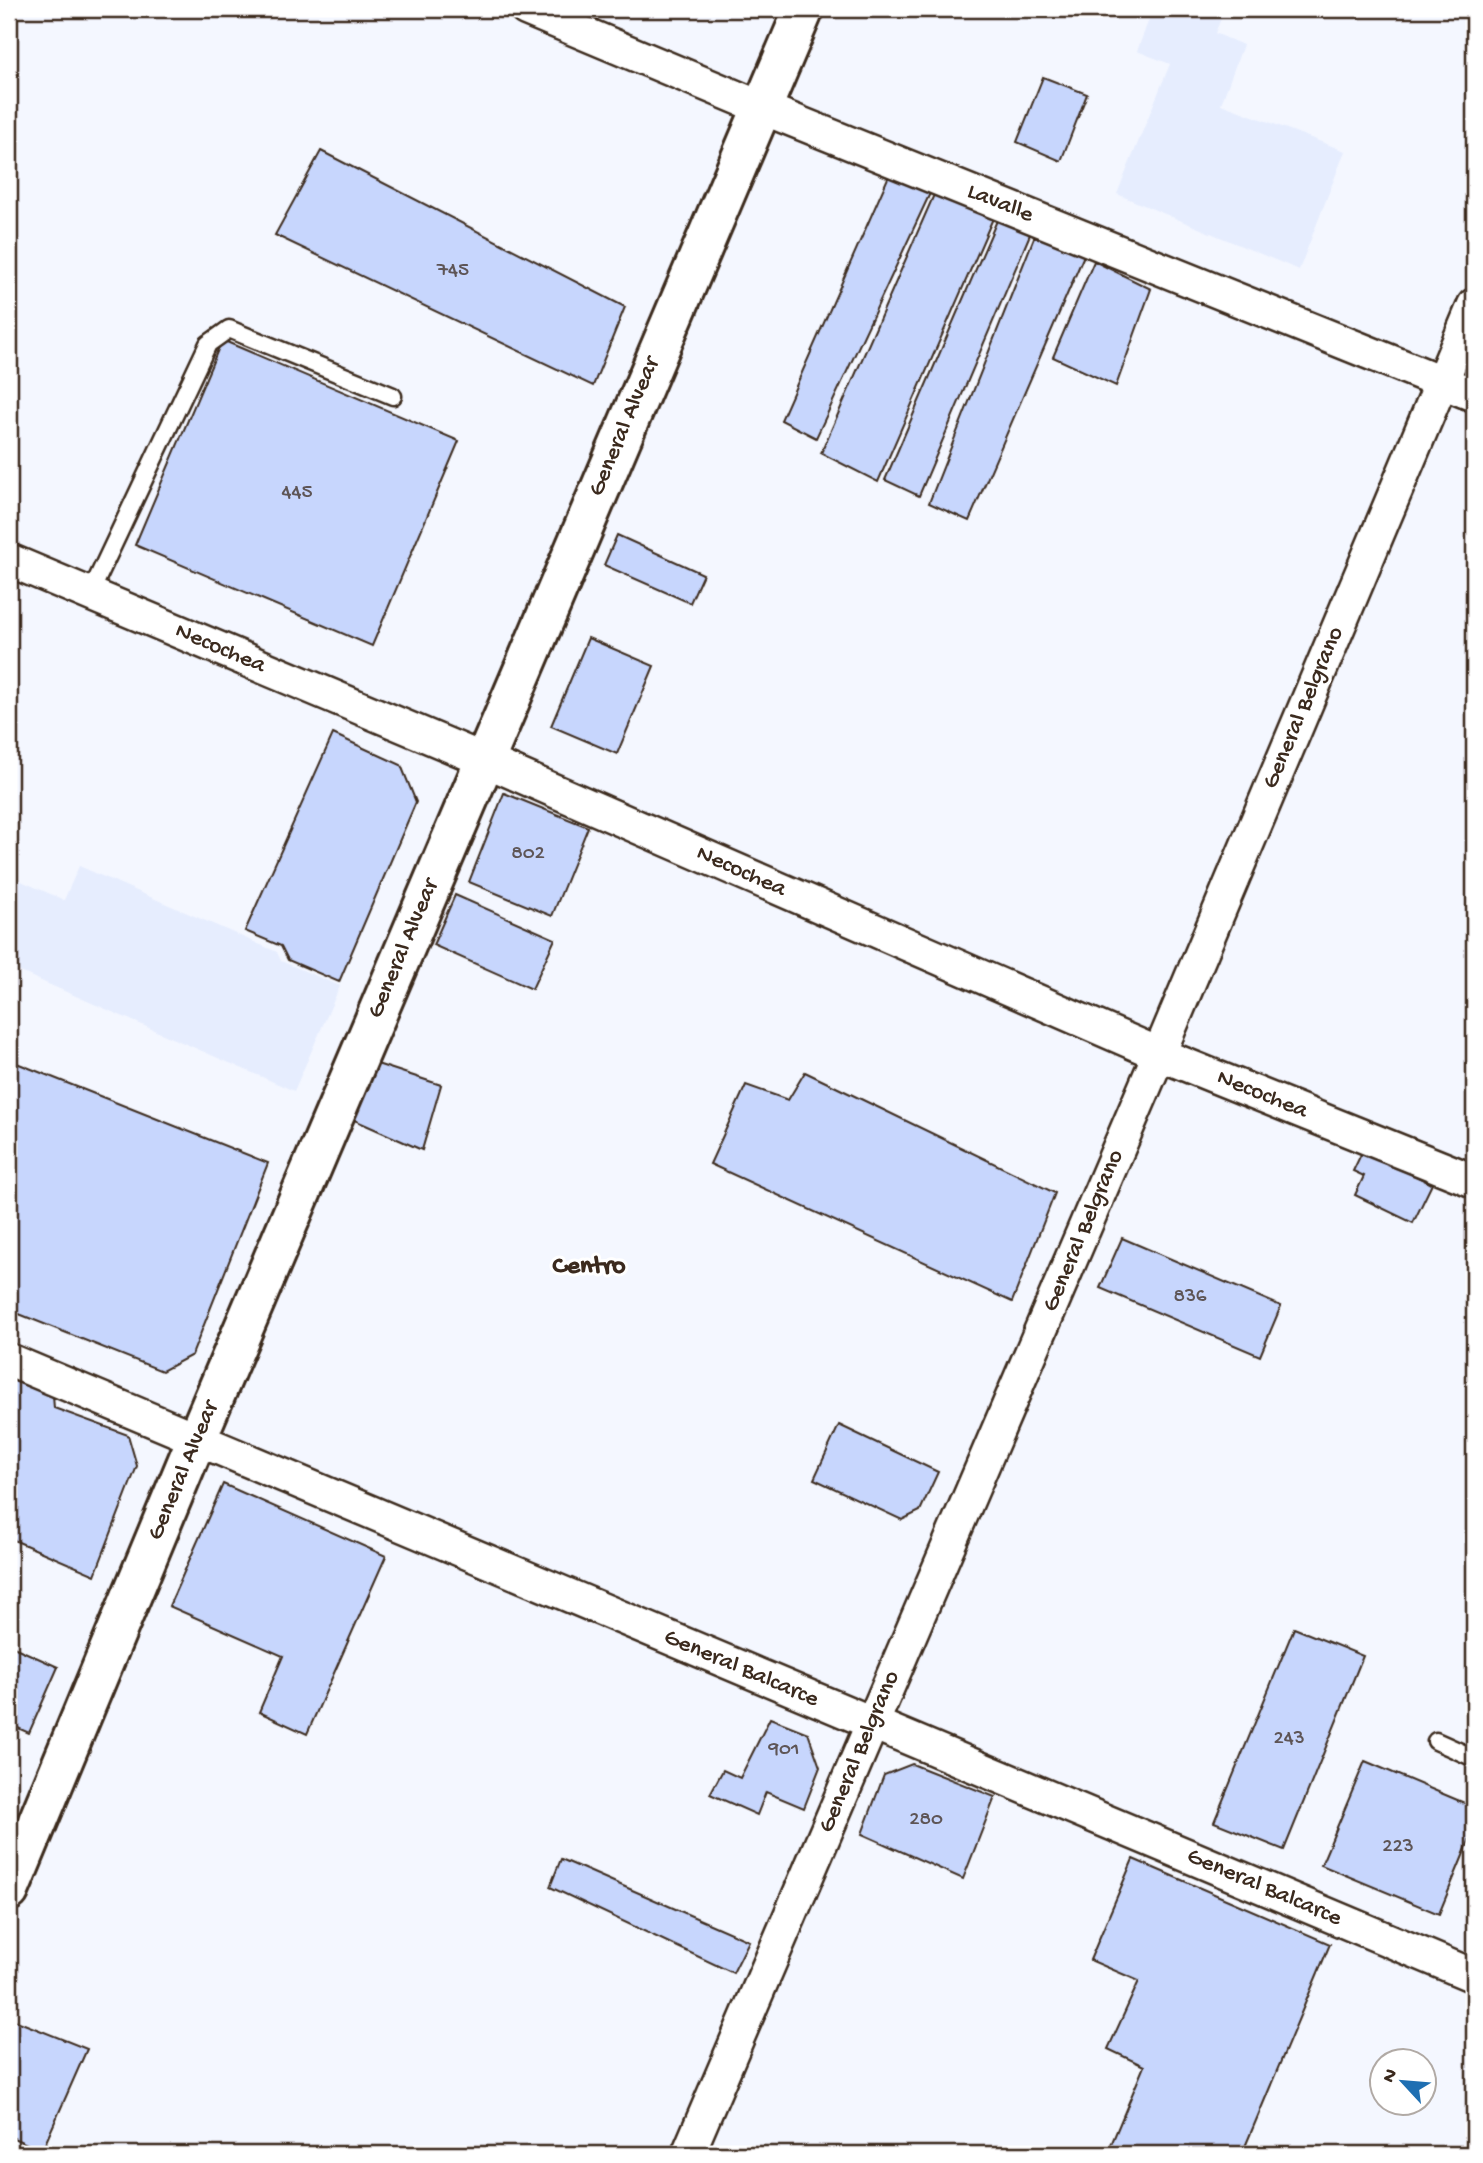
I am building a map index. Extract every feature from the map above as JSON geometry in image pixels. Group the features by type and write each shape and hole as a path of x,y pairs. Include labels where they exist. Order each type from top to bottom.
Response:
{"street":[{"name":"Lavalle","path":"526,9 1474,396"},
{"name":"General Alvear","path":"9,1891 197,1438 804,9"},
{"name":"General Belgrano","path":"688,2154 1160,1054 1474,305"},
{"name":"Necochea","path":"9,560 484,760 1160,1054 1474,1181"},
{"name":"General Balcarce","path":"9,1360 1474,1976"}],"lane":[{"path":"90,594 208,344 218,334 229,329 393,396"},
{"path":"1436,1741 1474,1758"}],"shaded area":[{"path":"1153,9 1225,9 1215,33 1243,45 1221,104 1345,151 1299,270 1117,194 1170,64 1137,51"},
{"path":"79,866 277,952 281,961 340,986 294,1091 9,967 9,885 12,877 64,900"}],"building":[{"path":"1043,77 1087,94 1061,161 1017,142"},
{"path":"321,151 625,307 593,386 275,235"},
{"path":"891,171 932,189 816,438 781,420"},
{"path":"936,190 994,216 878,482 821,453"},
{"path":"998,218 1031,232 919,496 885,480"},
{"path":"1035,235 1085,253 969,521 929,503"},
{"path":"1094,261 1151,289 1116,386 1053,357"},
{"path":"222,340 459,441 372,646 135,545"},
{"path":"617,535 703,574 690,603 604,565"},
{"path":"588,638 654,666 617,754 551,726"},
{"path":"333,734 401,765 416,802 339,982 288,960 281,946 245,931"},
{"path":"504,793 588,827 552,916 469,882"},
{"path":"455,895 555,939 532,989 433,945"},
{"path":"9,1060 268,1163 192,1355 162,1371 9,1310"},
{"path":"374,1063 441,1085 422,1150 352,1119"},
{"path":"805,1072 1055,1193 1012,1302 710,1164 746,1085 788,1100"},
{"path":"1363,1150 1432,1184 1413,1223 1355,1195 1364,1176 1353,1171"},
{"path":"1122,1238 1281,1306 1260,1356 1100,1288"},
{"path":"9,1379 53,1396 54,1408 128,1435 137,1466 95,1575 9,1538"},
{"path":"839,1425 938,1472 920,1511 902,1520 814,1479"},
{"path":"223,1484 386,1556 307,1734 259,1712 283,1656 169,1606"},
{"path":"1294,1628 1363,1656 1284,1850 1214,1822"},
{"path":"9,1645 58,1667 29,1733 9,1724"},
{"path":"770,1718 808,1733 820,1767 804,1808 766,1792 757,1815 710,1794 723,1770 740,1778"},
{"path":"1365,1761 1474,1807 1474,1829 1439,1914 1321,1865"},
{"path":"912,1764 995,1797 963,1879 862,1834 884,1775"},
{"path":"561,1859 749,1941 733,1973 550,1887"},
{"path":"1133,1859 1330,1944 1242,2154 1108,2152 1144,2066 1108,2049 1139,1981 1090,1960"},
{"path":"9,2018 87,2049 42,2151 9,2136"}],"district":[{"name":"Centro","path":"589,1267"}]}
